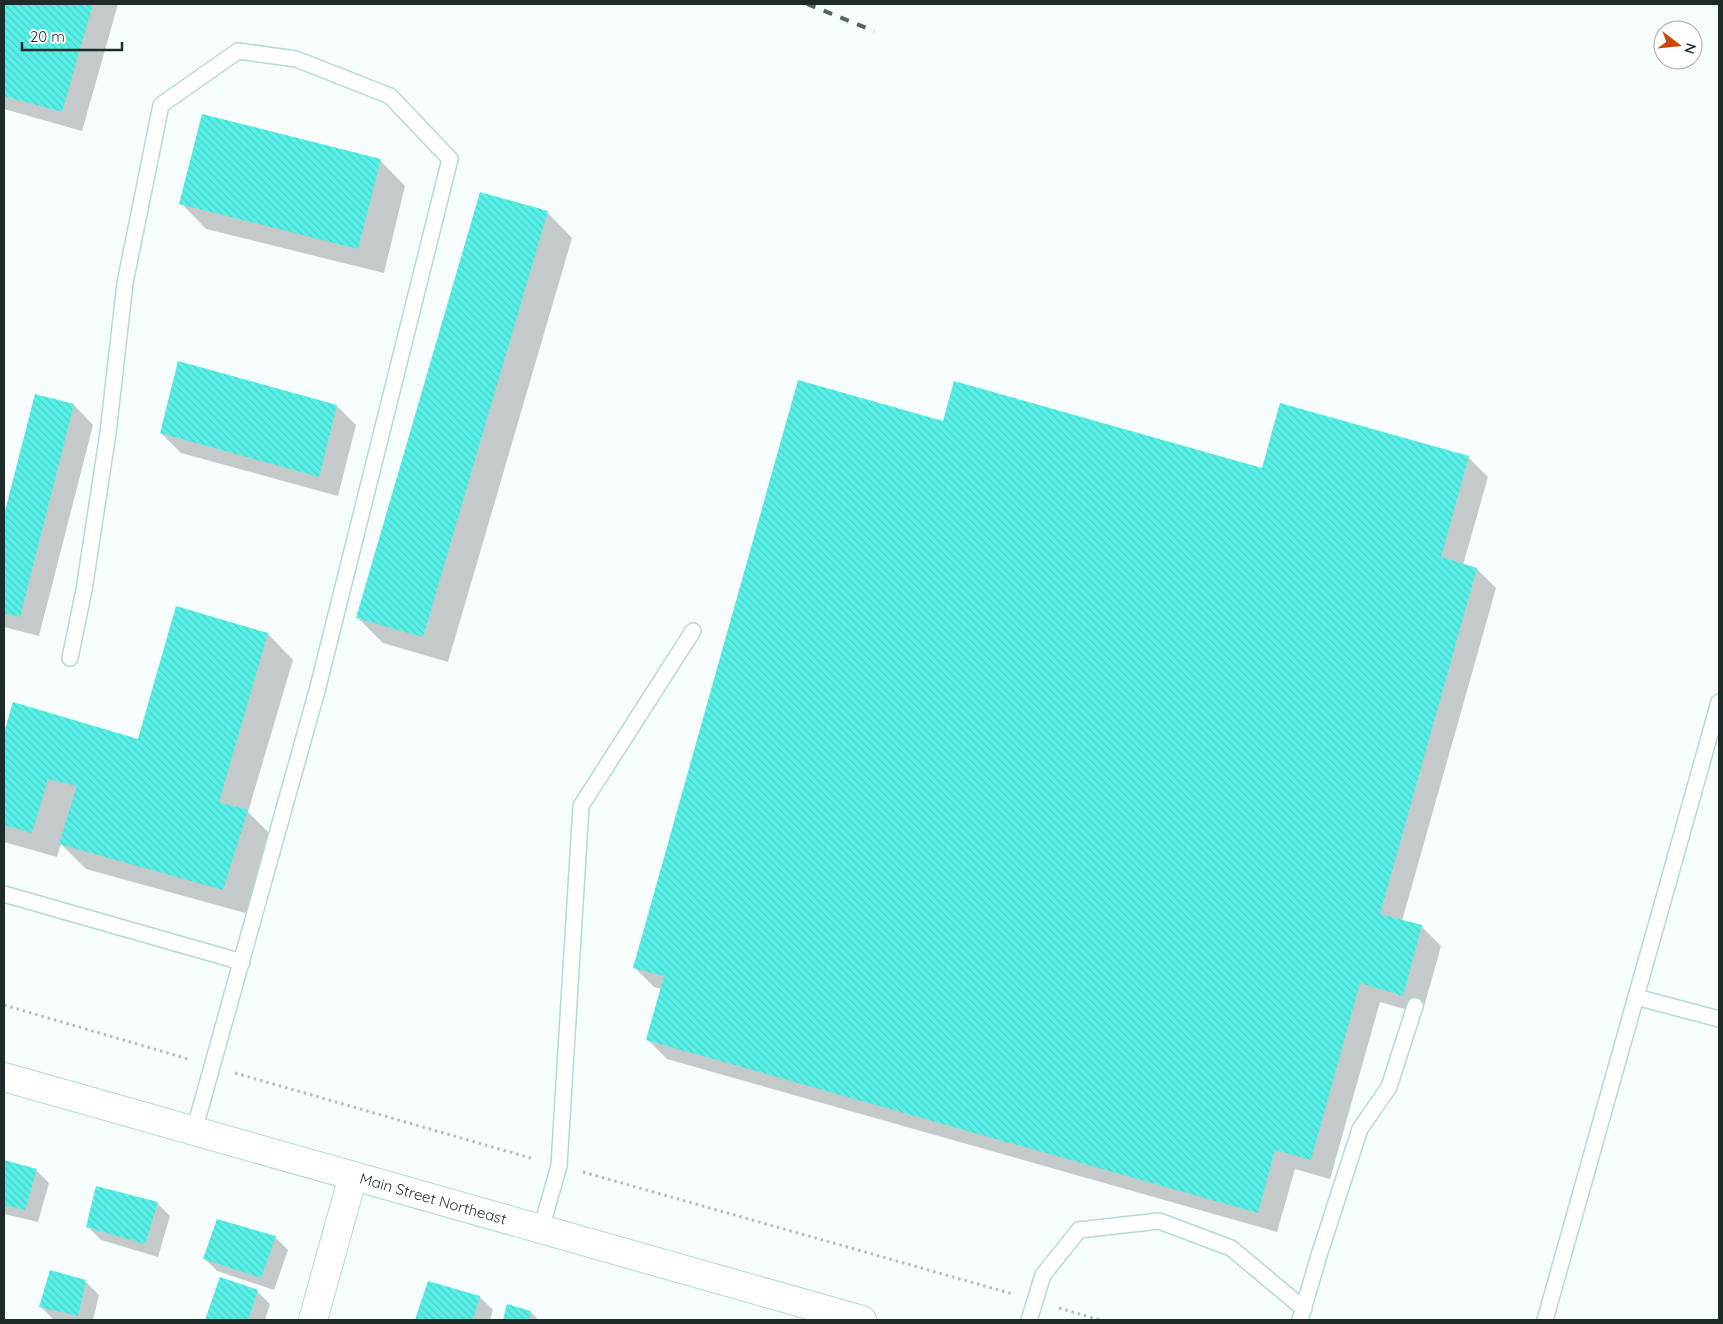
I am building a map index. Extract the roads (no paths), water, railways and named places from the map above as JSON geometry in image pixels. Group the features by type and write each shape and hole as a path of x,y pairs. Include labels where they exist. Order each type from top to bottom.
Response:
{"street":[{"name":"Main Street Northeast","path":"4,1077 862,1320"},
{"path":"313,1320 353,1176"}],"lane":[{"path":"70,658 84,590 108,433 125,283 161,106 238,51 296,59 390,96 450,159 318,688 194,1131"},
{"path":"541,1229 559,1166 581,806 693,631"},
{"path":"1545,1320 1719,702"},
{"path":"4,894 242,962"},
{"path":"1636,997 1719,1019"},
{"path":"1029,1320 1043,1275 1079,1230 1159,1221 1231,1248 1302,1314 1360,1129 1389,1087 1415,1006"}],"railway":[{"path":"807,4 874,31"}]}
